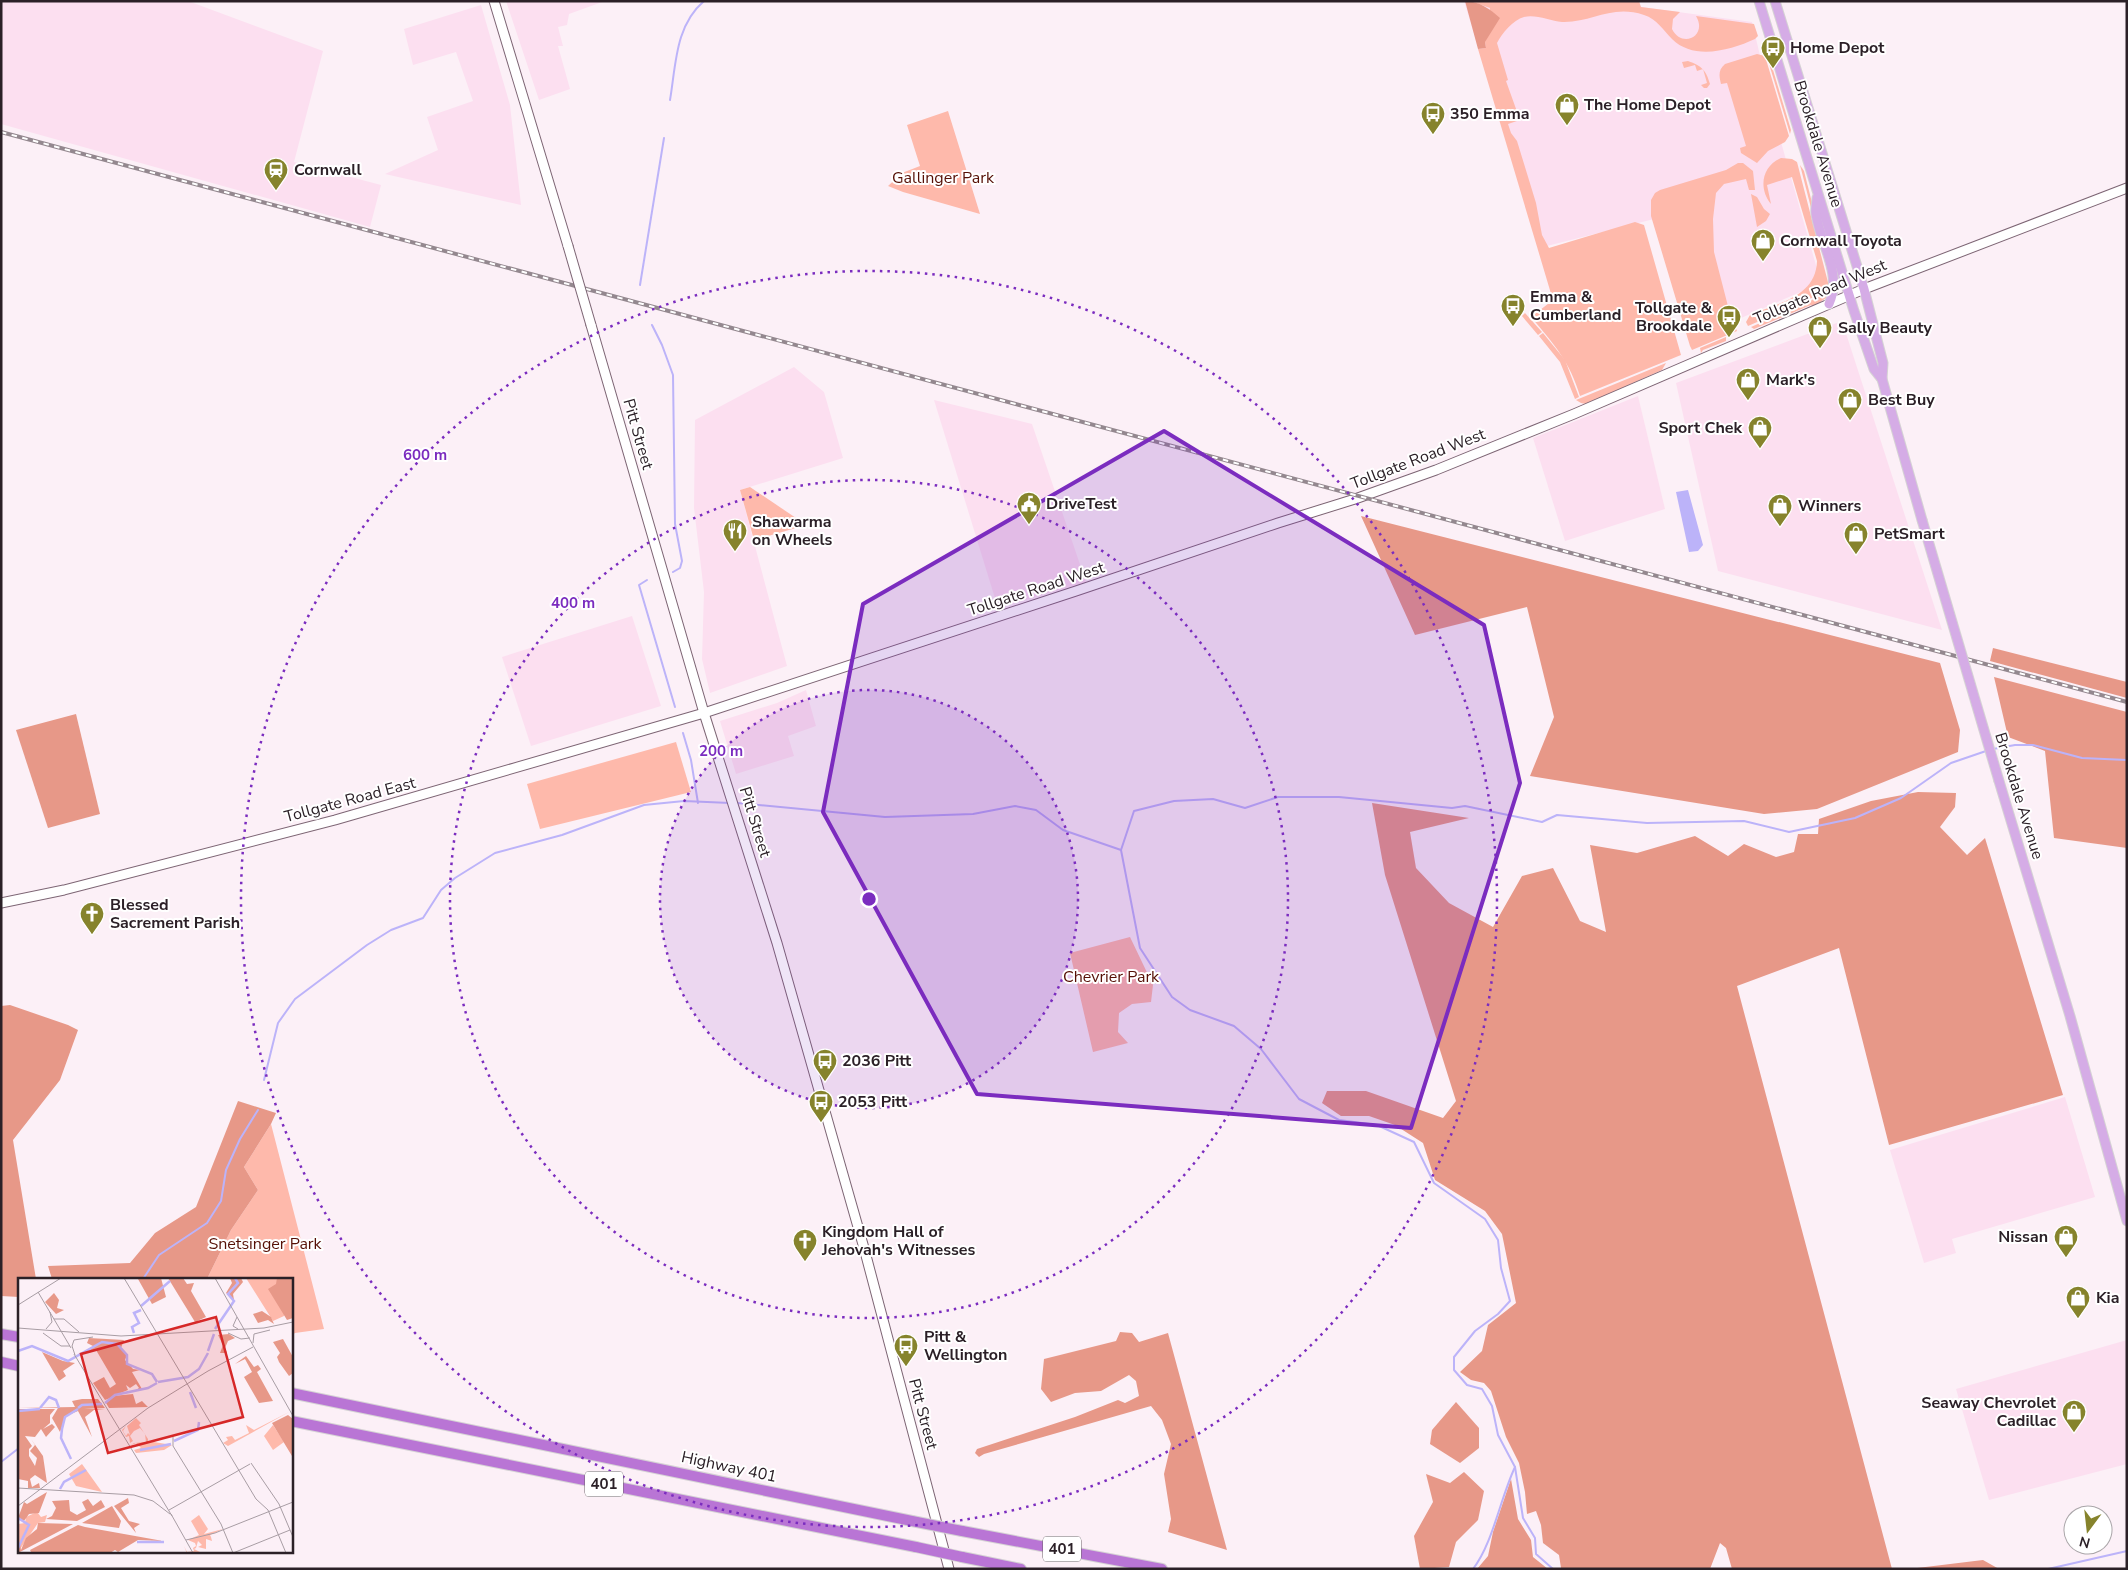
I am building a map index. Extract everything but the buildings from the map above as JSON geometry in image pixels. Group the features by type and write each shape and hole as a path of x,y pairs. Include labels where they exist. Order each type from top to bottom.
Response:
{"highway":[{"path":"1,1334 18,1338"},
{"path":"1,1362 18,1366"},
{"name":"Highway 401","path":"292,1393 912,1521 1162,1569"},
{"name":"401","path":"292,1420 1021,1569"}],"main road":[{"name":"Brookdale Avenue","path":"1759,1 1818,196 1874,369 1882,379 1999,781 2070,1016 2127,1221"},
{"name":"Brookdale Avenue","path":"1775,1 1864,289 1884,363 1882,379"},
{"path":"1818,196 1816,213 1833,278 1833,294 1828,304"}],"street":[{"name":"Pitt Street","path":"494,1 568,246 704,713 777,943 864,1248 949,1569"},
{"name":"Tollgate Road West","path":"704,713 1076,592 1278,523 1355,500 1436,470 1574,414 1864,289 2127,188"},
{"name":"Tollgate Road East","path":"1,903 64,890 335,820 704,713"}],"highlighted area":[{"path":"1164,431 1484,625 1520,783 1411,1128 977,1094 823,812 863,604"}],"shaded area":[{"path":"1,1 188,1 323,51 294,162 381,185 370,227 1,124"},
{"path":"506,1 605,1 569,14 567,25 558,27 563,46 558,46 570,89 539,100"},
{"path":"1464,1 1597,1 1752,22 1779,135 1821,283 1725,325 1685,185 1652,199 1658,218 1539,248"},
{"path":"1465,1 1475,2 1484,6 1500,18 1485,42 1486,48 1478,49"},
{"path":"481,5 510,105 521,205 385,174 438,150 427,117 473,101 456,52 413,65 404,29"},
{"path":"1842,321 1942,630 1718,571 1676,383"},
{"path":"794,367 824,392 843,458 740,490 787,666 710,693 702,659 704,592 694,508 695,420"},
{"path":"1638,396 1665,509 1565,541 1533,438"},
{"path":"934,400 1032,424 1086,582 998,608"},
{"path":"1688,490 1703,545 1698,551 1689,552 1676,492"},
{"path":"1361,516 1940,663 1960,730 1958,752 1817,809 1764,814 1530,776 1554,717 1527,607 1415,635"},
{"path":"632,616 661,706 531,746 502,657"},
{"path":"1993,648 2127,682 2127,698 1990,661"},
{"path":"1994,677 2127,712 2127,848 2054,838 2045,751 2008,737"},
{"path":"806,690 816,726 788,736 794,756 736,774 720,721 777,703"},
{"path":"76,714 100,814 48,828 16,730"},
{"path":"1918,792 1956,793 1955,807 1940,827 1967,855 1985,838 2063,1095 1889,1145 1839,948 1737,986 1892,1569 1732,1569 1726,1548 1720,1543 1710,1569 1561,1568 1559,1555 1543,1543 1541,1525 1536,1511 1527,1514 1519,1463 1506,1437 1491,1391 1484,1383 1471,1380 1460,1372 1482,1351 1488,1325 1516,1303 1502,1234 1485,1211 1435,1180 1423,1143 1395,1125 1369,1116 1341,1116 1322,1103 1327,1091 1366,1091 1443,1118 1456,1101 1385,875 1372,803 1469,818 1410,832 1416,868 1449,903 1493,927 1522,876 1553,868 1580,921 1606,932 1590,845 1637,853 1695,836 1728,856 1744,844 1776,857 1794,852 1798,834 1818,834 1819,819 1871,801"},
{"path":"10,1005 78,1030 60,1080 13,1140 36,1278 18,1278 18,1297 1,1296 1,1006"},
{"path":"2065,1097 2095,1197 1952,1239 1956,1253 1924,1263 1890,1150"},
{"path":"238,1101 276,1113 244,1167 258,1190 231,1230 207,1278 52,1278 48,1266 130,1263 155,1233 196,1207"},
{"path":"1120,1332 1132,1333 1139,1342 1168,1333 1227,1550 1168,1532 1171,1519 1164,1474 1171,1444 1162,1420 1151,1406 979,1457 975,1453 977,1449 1075,1417 1118,1400 1125,1403 1139,1396 1136,1381 1129,1375 1101,1391 1075,1393 1051,1402 1041,1389 1044,1359 1116,1341"},
{"path":"2127,1340 2127,1464 1989,1500 1956,1389"},
{"path":"1456,1402 1479,1428 1479,1448 1460,1463 1430,1444 1432,1430"},
{"path":"1464,1472 1484,1491 1478,1520 1456,1542 1449,1567 1420,1569 1414,1536 1433,1502 1426,1474 1450,1483"},
{"path":"1511,1479 1518,1519 1531,1540 1533,1557 1548,1569 1477,1569 1488,1556 1493,1532"},
{"path":"1983,1560 1999,1569 1909,1569"}],"green space":[{"path":"1470,1 1639,1 1641,7 1680,12 1673,19 1672,29 1676,35 1687,39 1692,38 1699,29 1696,16 1754,24 1758,36 1755,39 1724,50 1702,52 1681,46 1653,19 1632,12 1611,13 1573,22 1529,16 1512,24 1497,43 1508,80 1506,81 1520,120 1508,124 1511,133 1517,141 1536,203 1542,235 1549,248 1635,222 1644,225 1681,355 1580,396 1566,363 1531,317 1553,300 1478,49 1486,48 1485,42 1490,8"},
{"path":"1757,54 1765,56 1789,136 1785,142 1768,151 1757,163 1741,153 1740,148 1746,146 1727,83 1721,84 1720,71 1725,64"},
{"path":"1767,57 1770,60 1791,130 1790,134"},
{"path":"1688,61 1703,69 1697,71 1695,65 1684,68 1682,62"},
{"path":"1703,70 1710,84 1707,88 1701,85 1707,83"},
{"name":"Gallinger Park","path":"948,111 980,214 888,186 902,173 920,166 907,125"},
{"path":"1781,158 1792,159 1797,162 1830,290 1748,326 1746,322 1750,315 1794,297 1810,283 1815,273 1817,261 1792,177 1767,185 1771,204 1764,191 1763,185 1766,172 1770,166"},
{"path":"1738,163 1743,163 1753,171 1755,190 1749,190 1746,179 1724,184 1716,193 1713,219 1714,252 1730,314 1737,331 1692,350 1651,216 1651,200 1655,193 1660,190 1726,170"},
{"path":"1800,165 1804,171 1831,278 1829,278"},
{"path":"1751,194 1757,197 1764,209 1770,214 1766,221 1757,227"},
{"path":"1830,292 1826,298 1813,307 1811,305 1754,329 1751,327"},
{"path":"1525,313 1542,332 1538,335 1522,316"},
{"path":"1543,333 1565,360 1579,397 1575,399 1560,362 1539,336"},
{"path":"1726,337 1726,341 1703,350 1701,353 1700,348"},
{"path":"1666,363 1662,370 1586,404 1576,400"},
{"path":"750,487 799,520 796,528 754,540 740,490"},
{"path":"676,742 691,792 540,829 527,784"},
{"name":"Chevrier Park","path":"1130,937 1153,985 1151,1002 1132,1004 1119,1013 1118,1032 1128,1043 1093,1052 1070,953"},
{"name":"Snetsinger Park","path":"271,1124 324,1329 295,1333 292,1335 292,1278 207,1278 231,1230 258,1190 244,1167"}],"waterway":[{"path":"670,100 678,47 682,34 694,11 704,1"},
{"path":"640,285 664,138"},
{"path":"652,325 673,375 675,524 682,561 680,568 673,572"},
{"path":"647,580 639,585 675,707"},
{"path":"683,733 691,760 698,803"},
{"path":"1993,749 2015,745 2033,745 2082,758 2127,760"},
{"path":"1553,1569 1536,1554 1535,1538 1523,1518 1515,1467 1498,1435 1492,1406 1482,1389 1467,1385 1454,1370 1454,1357 1475,1331 1498,1314 1510,1301 1501,1268 1498,1240 1485,1219 1434,1183 1414,1142 1377,1125 1339,1120 1299,1099 1261,1049 1234,1026 1190,1010 1172,997 1140,948 1121,850 1134,811 1174,801 1213,799 1245,808 1278,797 1339,797 1452,808 1465,806 1542,822 1557,815 1647,823 1744,821 1789,832 1855,818 1901,798 1951,763 1986,751"},
{"path":"264,1080 278,1023 295,999 367,945 391,930 423,918 441,890 455,878 495,853 562,835 644,805 684,801 730,803"},
{"path":"737,803 885,817 973,814 1015,806 1036,810 1063,830 1121,850"},
{"path":"144,1278 159,1255 207,1223 221,1201 226,1170 240,1139 258,1110"},
{"path":"1,1462 18,1449"},
{"path":"1473,1569 1486,1547 1515,1467"},
{"path":"2048,1569 2127,1551"}],"railway":[{"path":"1,132 2127,702"}],"place":[{"name":"Home Depot","path":"1773,69"},
{"name":"The Home Depot","path":"1567,126"},
{"name":"350 Emma","path":"1433,135"},
{"name":"Cornwall","path":"276,191"},
{"name":"Cornwall Toyota","path":"1763,262"},
{"name":"Emma & Cumberland","path":"1513,327"},
{"name":"Tollgate & Brookdale","path":"1729,338"},
{"name":"Sally Beauty","path":"1820,349"},
{"name":"Mark's","path":"1748,401"},
{"name":"Best Buy","path":"1850,421"},
{"name":"Sport Chek","path":"1760,449"},
{"name":"DriveTest","path":"1029,525"},
{"name":"Winners","path":"1780,527"},
{"name":"Shawarma on Wheels","path":"735,552"},
{"name":"PetSmart","path":"1856,555"},
{"name":"Blessed Sacrement Parish","path":"92,935"},
{"name":"2036 Pitt","path":"825,1082"},
{"name":"2053 Pitt","path":"821,1123"},
{"name":"Nissan","path":"2066,1258"},
{"name":"Kingdom Hall of Jehovah's Witnesses","path":"805,1262"},
{"name":"Kia","path":"2078,1319"},
{"name":"Pitt & Wellington","path":"906,1367"},
{"name":"Seaway Chevrolet Cadillac","path":"2074,1433"}]}
